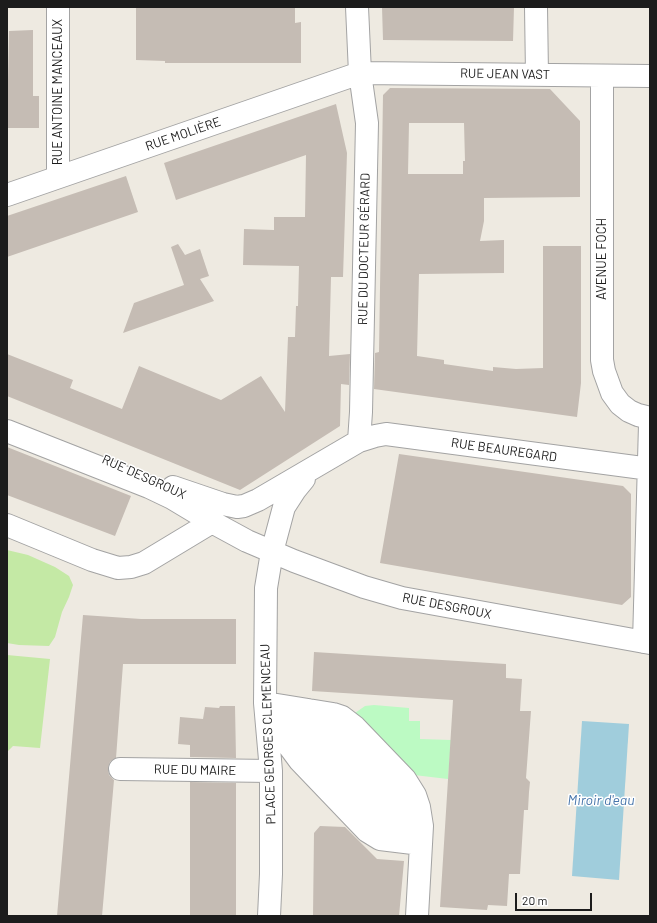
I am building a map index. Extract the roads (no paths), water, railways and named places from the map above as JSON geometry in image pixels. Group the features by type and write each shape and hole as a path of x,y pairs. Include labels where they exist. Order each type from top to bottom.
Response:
{"street":[{"name":"RUE ANTOINE MANCEAUX","path":"58,7 58,177"},
{"name":"RUE DU DOCTEUR GÉRARD","path":"357,7 360,73 367,123 359,441"},
{"path":"536,7 537,75"},
{"name":"RUE MOLIÈRE","path":"7,196 360,73"},
{"name":"RUE JEAN VAST","path":"360,73 650,76"},
{"name":"AVENUE FOCH","path":"602,76 603,366 612,393 620,404 638,416 650,418"},
{"name":"RUE DESGROUX","path":"7,419 173,487 248,533 272,552"},
{"path":"647,643 650,424"},
{"name":"RUE DESGROUX","path":"7,431 172,498 247,541 272,552 364,587 402,598 647,643"},
{"name":"RUE BEAUREGARD","path":"359,441 386,434 649,469"},
{"path":"173,487 222,504 237,507 244,506 258,500 317,467 359,441"},
{"path":"272,552 284,507 288,499 299,484 317,467"},
{"path":"7,524 92,560 118,568 131,567 144,562 212,522"},
{"name":"PLACE GEORGES CLEMENCEAU","path":"270,916 271,771 265,703 265,610 266,588 272,552"},
{"path":"265,703 308,710 421,835 417,916"},
{"path":"265,703 270,716 283,738 300,761 367,832 380,839 421,835"},
{"name":"RUE DU MAIRE","path":"120,769 271,771"}],"water":[{"name":"Miroir d'eau","path":"582,721 629,724 619,880 572,876"}]}
